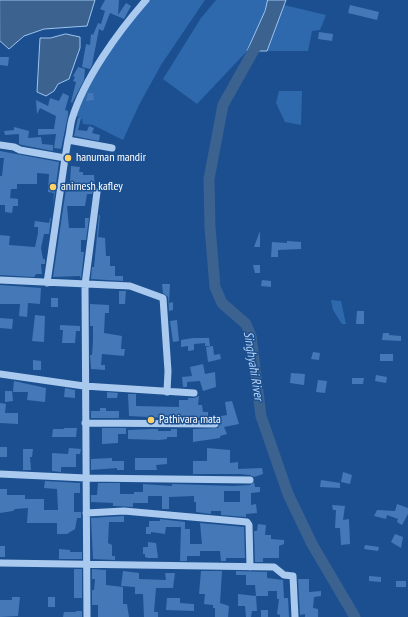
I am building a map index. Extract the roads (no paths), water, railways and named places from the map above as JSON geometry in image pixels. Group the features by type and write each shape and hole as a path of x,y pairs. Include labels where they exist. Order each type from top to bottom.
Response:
{"street":[{"path":"47,283 71,120 82,94 121,28 146,0"},
{"path":"68,140 112,148"},
{"path":"0,145 65,158"},
{"path":"87,617 84,386 85,285 97,192"},
{"path":"0,280 130,286 163,298 168,371 167,392"},
{"path":"0,374 84,386 194,393"},
{"path":"85,423 215,424"},
{"path":"0,474 86,478 250,480"},
{"path":"86,514 124,511 247,522 249,525 250,567"},
{"path":"0,563 274,567 284,575 293,576 295,617"}],"waterway":[{"name":"Singhyahi River","path":"260,39 223,105 209,179 210,227 215,287 222,303 246,324 251,336 261,416 288,494 312,544 355,617"}],"place":[{"name":"hanuman mandir","path":"68,158"},
{"name":"animesh kafley","path":"53,187"},
{"name":"Pathivara mata","path":"151,420"}]}
